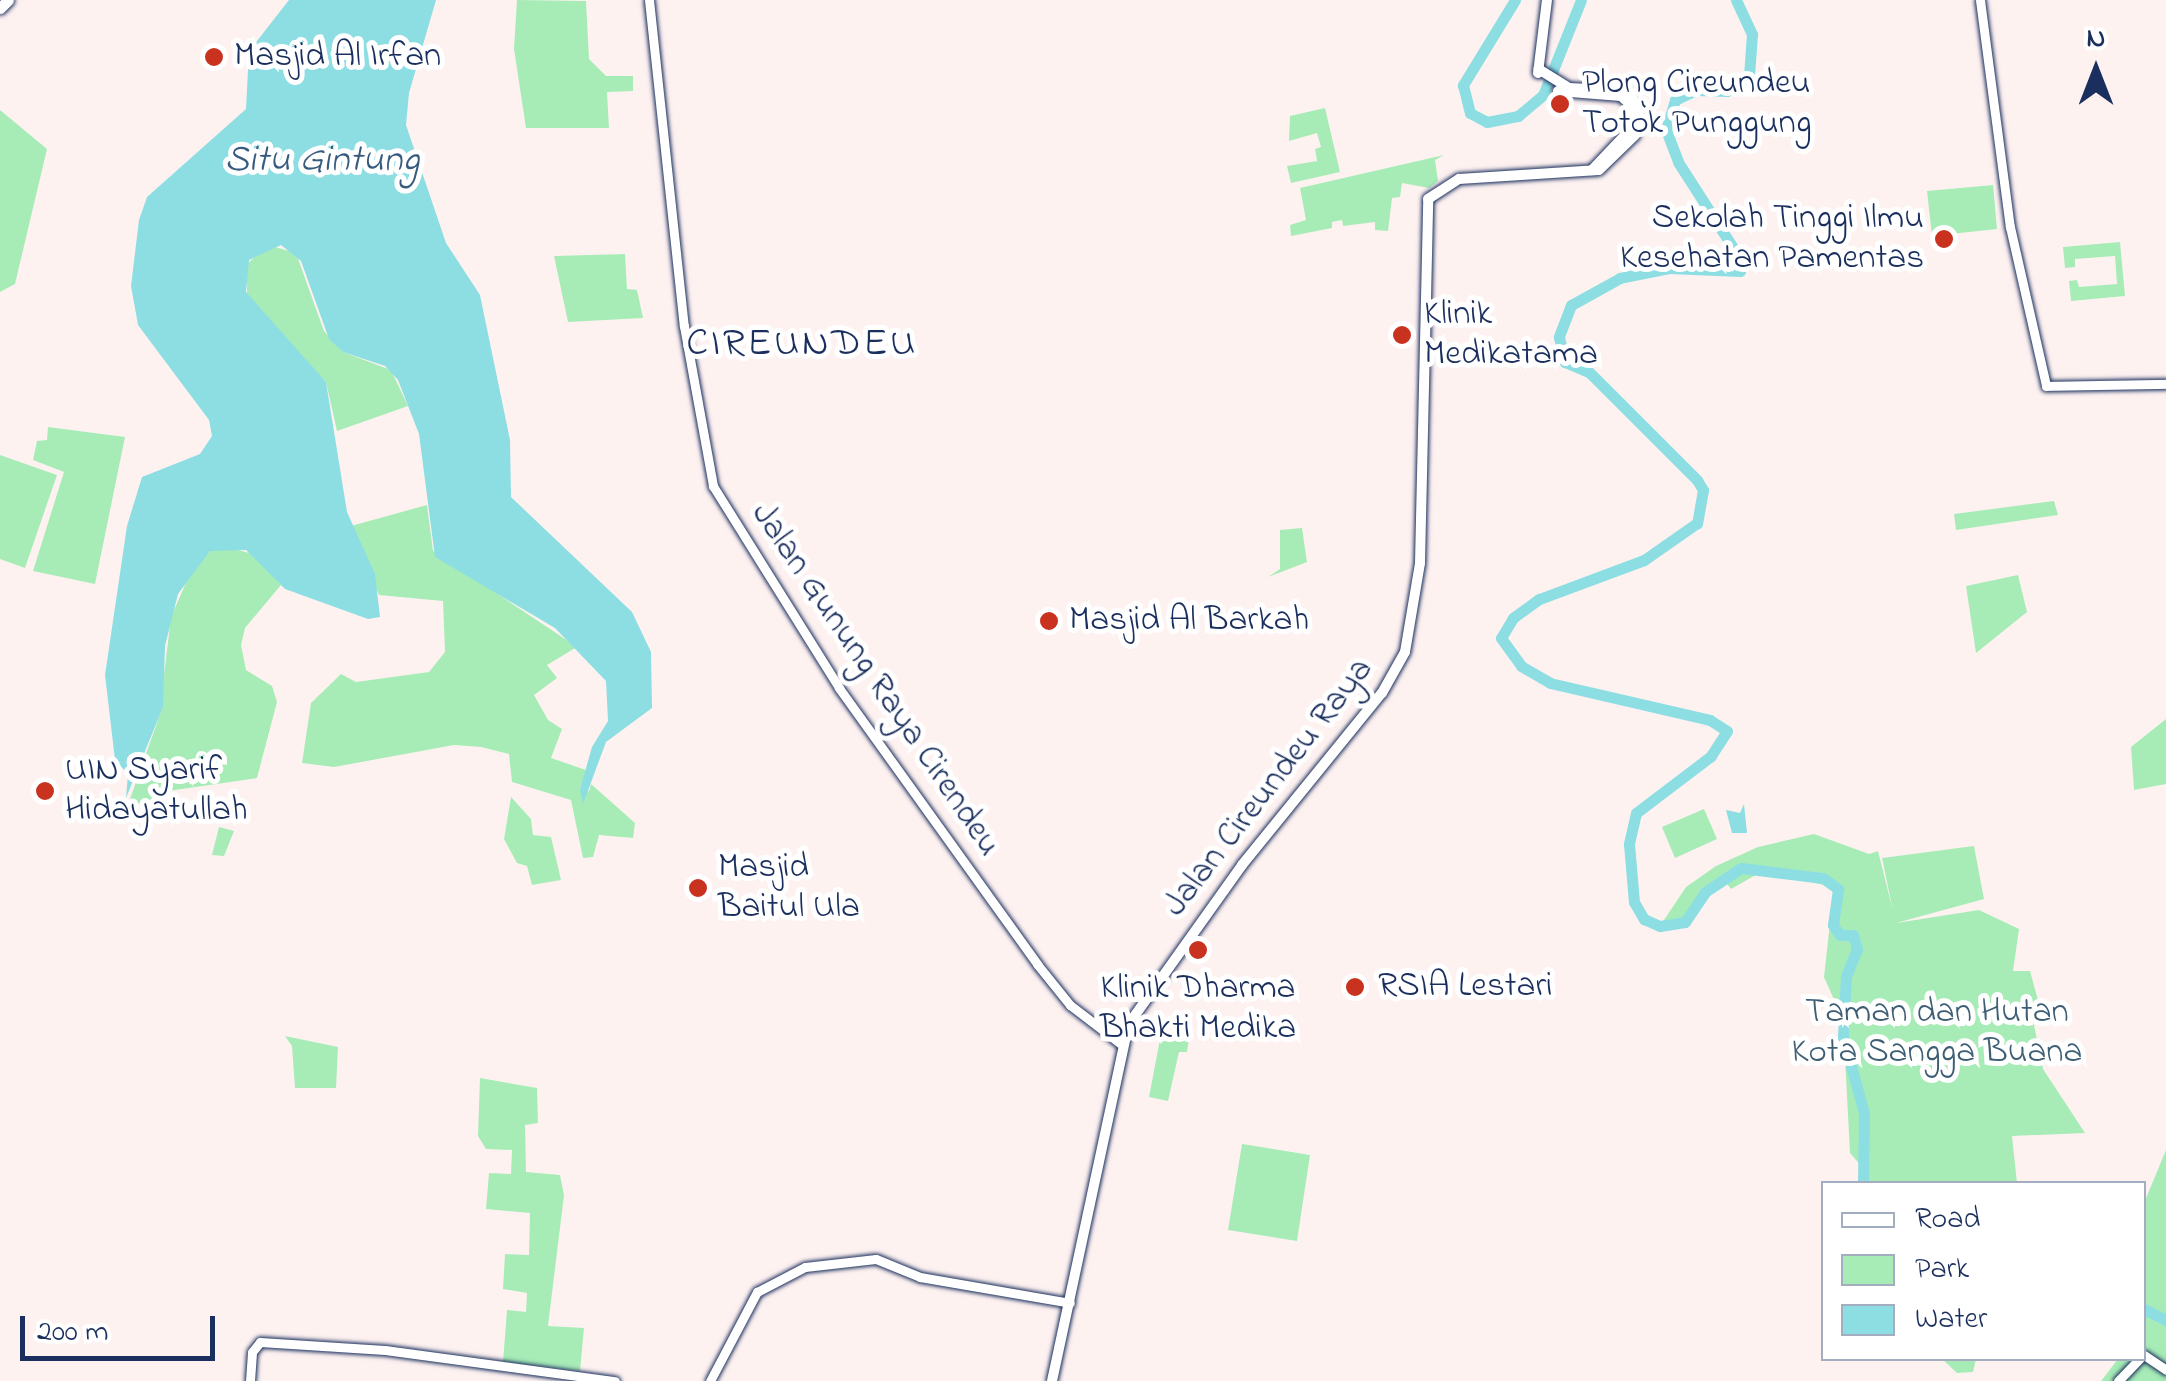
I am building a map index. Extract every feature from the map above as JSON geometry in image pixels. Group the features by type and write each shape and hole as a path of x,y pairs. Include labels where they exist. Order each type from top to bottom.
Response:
{"highway":[{"path":"0,8 8,0"}],"main road":[{"name":"Jalan Cireundeu Raya","path":"1052,1381 1122,1044 1155,981 1354,729 1405,652 1420,564 1428,199 1459,179 1592,170 1626,148 1640,116 1637,102 1616,87 1558,87 1543,76 1547,0"}],"street":[{"name":"Jalan Gunung Raya Cirendeu","path":"649,0 684,326 713,486 839,688 1048,979 1070,1005 1122,1044"},
{"path":"1980,0 2010,226 2046,386 2166,384"},
{"path":"710,1381 757,1292 805,1267 876,1258 920,1277 1070,1303"},
{"path":"250,1381 252,1352 260,1342 404,1352 615,1381"},
{"path":"2118,1381 2138,1361"}],"green space":[{"path":"517,0 586,1 589,59 606,76 633,76 633,91 607,92 609,128 526,128 514,49"},
{"path":"1325,108 1340,172 1291,183 1287,166 1317,161 1315,149 1321,147 1317,133 1289,141 1290,116"},
{"path":"0,110 47,149 15,284 0,292"},
{"path":"1444,155 1435,160 1438,181 1429,188 1402,183 1400,197 1392,198 1388,231 1375,230 1375,222 1343,226 1342,220 1332,222 1332,228 1291,236 1290,225 1306,220 1300,188"},
{"path":"1993,185 1997,229 1932,236 1927,191"},
{"path":"2120,242 2125,296 2071,301 2069,281 2077,280 2079,287 2117,284 2115,256 2075,259 2075,267 2065,268 2063,247"},
{"path":"268,245 296,253 324,331 343,352 391,370 408,406 337,431 326,382 247,298 247,264"},
{"path":"625,254 627,289 637,290 643,318 568,322 554,256"},
{"path":"48,427 125,437 95,584 33,571 64,472 33,460 37,441 47,440"},
{"path":"0,455 57,475 25,568 0,559"},
{"path":"2054,501 2058,515 1956,530 1954,514"},
{"path":"427,505 433,551 577,647 547,665 557,678 534,695 548,720 562,729 551,758 586,770 580,789 589,791 591,784 635,823 633,838 599,835 593,857 583,858 571,800 512,782 509,754 481,747 454,745 334,767 302,763 311,703 341,674 356,682 429,672 445,652 443,601 379,595 351,526"},
{"path":"1302,528 1307,562 1268,577 1280,569 1280,530"},
{"path":"227,547 253,554 281,585 245,628 241,645 246,670 272,686 277,702 257,778 161,792 153,811 130,799 159,717 171,617 192,569 210,551"},
{"path":"2018,575 2027,612 1976,653 1966,586"},
{"path":"2166,719 2166,784 2134,790 2131,747"},
{"path":"511,797 531,819 533,835 551,837 561,880 532,885 527,866 517,863 504,839"},
{"path":"1704,809 1717,839 1675,858 1662,827"},
{"path":"219,827 234,831 224,856 212,855"},
{"name":"Taman dan Hutan Kota Sangga Buana","path":"1814,834 1869,854 1878,851 1893,911 1882,858 1974,846 1984,899 1896,923 1979,910 2019,929 2013,971 2030,971 2041,1011 2032,1015 2043,1069 2085,1133 2012,1136 2017,1181 1863,1181 1863,1168 1850,1153 1843,1020 1824,977 1834,887 1761,872 1731,889 1722,877 1685,922 1660,926 1686,887 1716,866 1758,847"},
{"path":"1162,1029 1190,1032 1187,1052 1179,1052 1168,1101 1149,1097"},
{"path":"285,1036 338,1047 336,1088 295,1088 292,1046"},
{"path":"480,1078 537,1088 538,1123 525,1125 526,1172 560,1175 564,1195 548,1326 584,1328 580,1371 503,1362 507,1310 526,1312 527,1293 503,1289 505,1254 529,1255 530,1213 486,1209 489,1173 511,1174 512,1150 486,1149 478,1136"},
{"path":"1242,1144 1310,1155 1297,1241 1228,1230"},
{"path":"2166,1150 2166,1381 2101,1381 2116,1361 2146,1361 2146,1198"},
{"path":"1945,1361 1976,1361 1973,1372 1957,1373"}],"water":[{"name":"Situ Gintung","path":"289,0 436,0 409,93 406,125 446,243 480,295 510,440 511,497 632,612 651,652 652,708 606,742 583,804 580,789 592,747 608,721 606,681 555,628 435,557 419,434 398,380 385,366 343,352 329,339 301,261 281,245 249,260 246,292 326,382 347,512 375,574 380,617 368,619 285,589 246,550 210,551 178,594 165,646 163,707 126,798 128,774 115,760 105,675 127,526 142,477 200,454 212,436 209,420 138,325 131,286 139,220 147,197 246,109 249,51"},
{"path":"1744,804 1747,833 1732,833 1726,810 1740,813"}],"waterway":[{"path":"1515,0 1463,85 1470,113 1487,122 1518,116 1543,95 1581,0"},
{"path":"1736,0 1752,34 1749,76 1727,91 1696,90 1675,100 1666,130 1678,162 1741,260 1740,271 1669,268 1620,278 1571,305 1559,337 1565,362 1589,372 1697,480 1703,490 1697,523 1644,560 1539,599 1513,618 1501,638 1521,666 1550,683 1710,720 1727,731 1711,756 1636,813 1629,844 1634,902 1644,919 1660,926 1685,922 1705,892 1741,868 1823,878 1838,889 1833,925 1840,935 1853,935 1857,949 1846,976 1843,1037 1864,1113 1863,1181"},
{"path":"2146,1310 2166,1320"}],"place":[{"name":"Masjid Al Irfan","path":"214,57"},
{"name":"Plong Cireundeu Totok Punggung","path":"1560,104"},
{"name":"Sekolah Tinggi Ilmu Kesehatan Pamentas","path":"1944,239"},
{"name":"Klinik Medikatama","path":"1402,335"},
{"name":"Masjid Al Barkah","path":"1049,621"},
{"name":"UIN Syarif Hidayatullah","path":"45,791"},
{"name":"Masjid Baitul Ula","path":"698,888"},
{"name":"Klinik Dharma Bhakti Medika","path":"1198,950"},
{"name":"RSIA Lestari","path":"1355,987"}],"district":[{"name":"CIREUNDEU","path":"802,345"}]}
